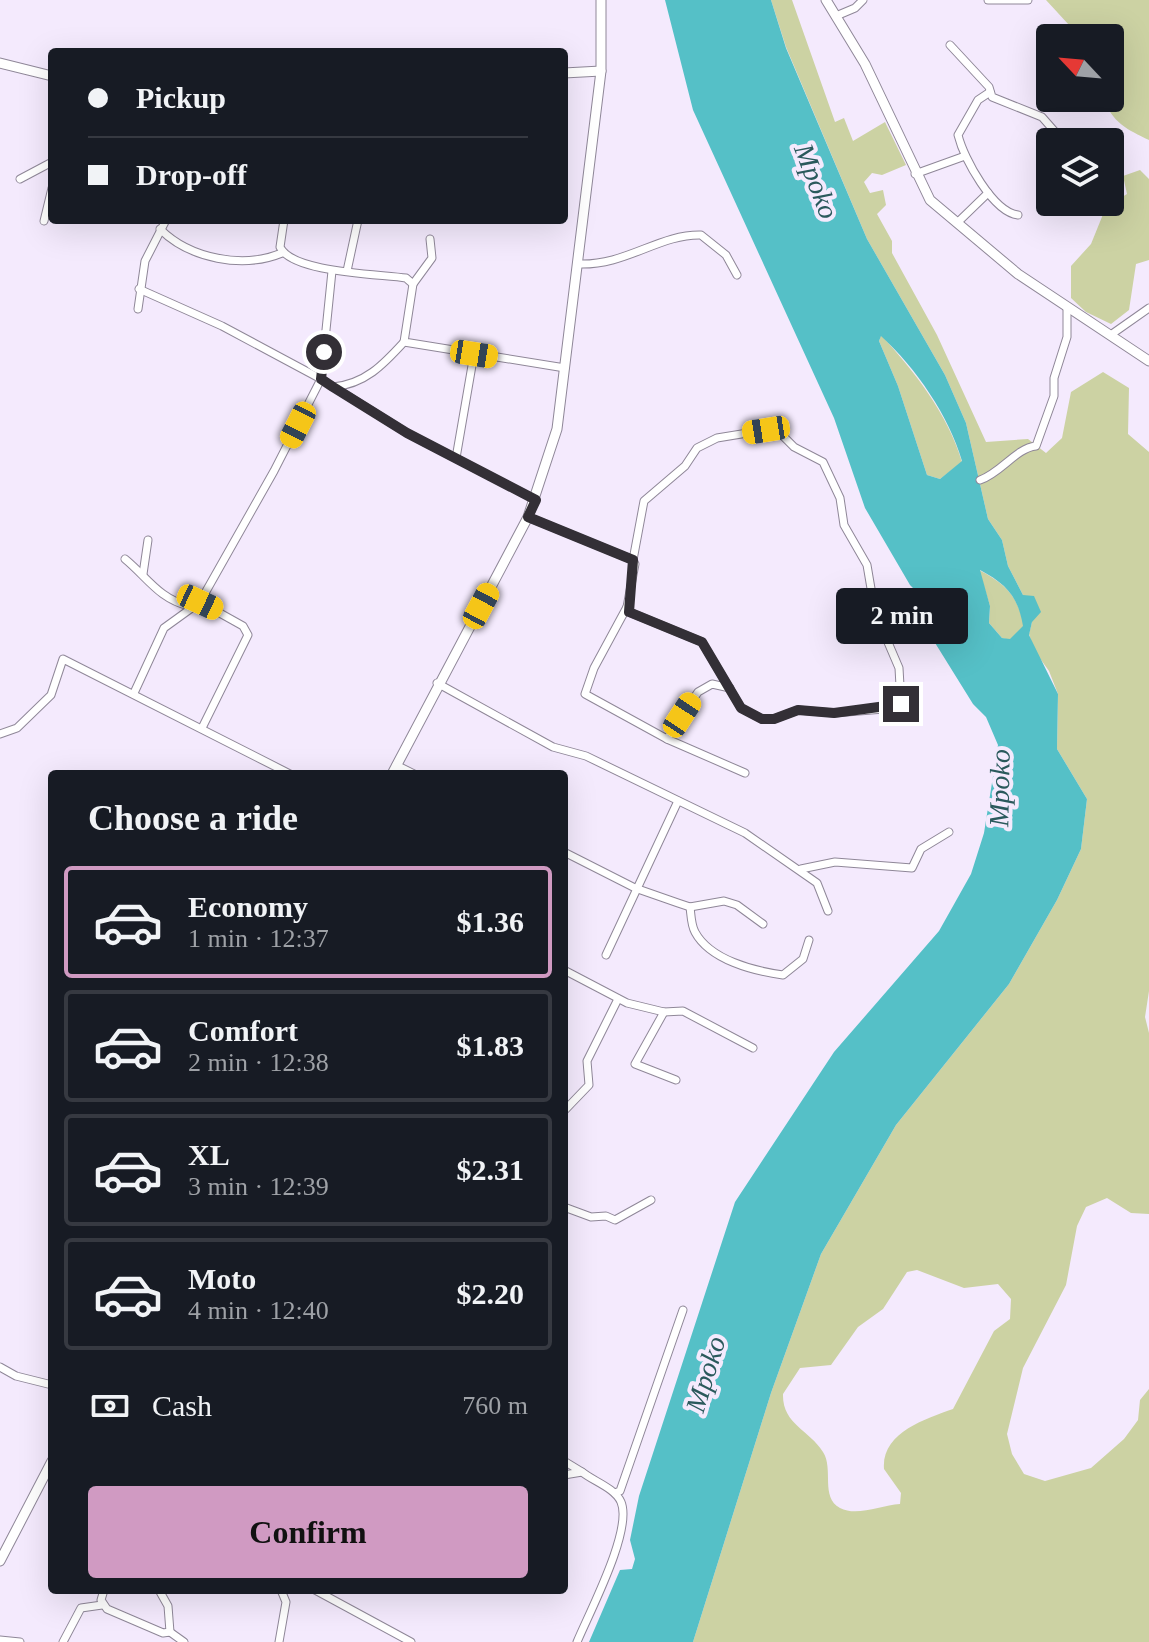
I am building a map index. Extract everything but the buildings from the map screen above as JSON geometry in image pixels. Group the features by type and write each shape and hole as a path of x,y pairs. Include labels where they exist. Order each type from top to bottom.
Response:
{"street":[{"path":"394,769 437,683 528,517 557,429 601,71 601,0"},
{"path":"826,0 865,64 930,200 1067,308 1112,334 1149,361"},
{"path":"836,16 855,8 863,0"},
{"path":"988,0 1028,0"},
{"path":"950,45 997,101 1042,117 1052,128"},
{"path":"0,63 48,75"},
{"path":"568,73 601,71"},
{"path":"990,92 978,100 959,130 965,156 988,193 1007,214 1018,215"},
{"path":"915,174 965,156"},
{"path":"20,179 48,164"},
{"path":"957,223 988,193"},
{"path":"44,221 48,204"},
{"path":"138,309 145,261 163,224"},
{"path":"282,253 284,224"},
{"path":"347,271 357,224"},
{"path":"160,229 174,242 195,254 246,262 282,253 332,271 406,278 413,284"},
{"path":"578,264 613,263 676,237 701,235 726,255 737,275"},
{"path":"333,387 351,385 374,373 404,342 413,284 432,258 430,239"},
{"path":"134,693 164,628 200,602 274,471 321,379 332,271"},
{"path":"139,289 222,326 536,500"},
{"path":"980,480 997,475 1026,447 1036,446 1054,396 1054,378 1067,337 1067,308"},
{"path":"1112,334 1149,308"},
{"path":"404,342 565,368"},
{"path":"456,458 474,354"},
{"path":"627,607 635,616 702,642 741,708 762,719 774,719 798,710 834,713 901,704 899,668 875,612 867,565 848,535 840,498 823,462 794,447 775,431 704,443 685,466 644,501 633,560 634,579 627,607 594,668 585,694 667,739 745,773"},
{"path":"528,517 633,560"},
{"path":"143,574 148,540"},
{"path":"125,559 143,574 155,591 189,607"},
{"path":"200,602 243,626 248,635 202,728"},
{"path":"0,733 12,731 51,695 63,659 282,770"},
{"path":"437,683 553,747 586,756 745,833 801,869 823,890 828,911"},
{"path":"667,739 698,692 712,684 730,688"},
{"path":"606,955 678,801"},
{"path":"801,869 835,862 912,868 924,847 949,832"},
{"path":"568,855 635,888 690,907 724,901 737,905 763,924"},
{"path":"690,907 695,932 705,943 731,963 751,970 783,975 803,959 809,940"},
{"path":"568,972 618,999 664,1012 683,1011 753,1048"},
{"path":"568,1107 589,1085 587,1061 618,999"},
{"path":"664,1012 635,1064 676,1080"},
{"path":"568,1208 591,1217 606,1216 615,1220 651,1200"},
{"path":"615,1493 620,1491 632,1461 683,1310"},
{"path":"0,1367 16,1376 48,1384"},
{"path":"568,1463 615,1493 621,1502 623,1522 610,1570 577,1642"},
{"path":"0,1561 48,1469"},
{"path":"568,1474 582,1472"},
{"path":"102,1605 103,1594"},
{"path":"161,1594 168,1606 170,1632"},
{"path":"279,1642 286,1602 283,1594"},
{"path":"322,1594 411,1642"},
{"path":"63,1642 81,1608 102,1605 163,1633 170,1632 184,1642"},
{"path":"0,1640 20,1642"}],"green space":[{"path":"771,0 792,0 835,122 844,118 853,141 885,122 906,165 882,175 872,173 864,182 870,193 883,190 886,205 877,214 892,241 892,253 937,335 986,442 1028,439 1046,453 1062,438 1071,392 1103,372 1129,388 1128,434 1149,452 1149,991 1145,1017 1149,1033 1149,1214 1131,1213 1107,1198 1086,1207 1077,1226 1066,1285 1023,1368 1007,1434 1012,1454 1024,1474 1045,1481 1091,1468 1124,1439 1138,1420 1140,1400 1149,1389 1149,1642 693,1642 771,1393 821,1254 896,1125 1009,984 1057,900 1081,849 1087,799 1057,749 1058,694 1049,671 1034,650 1029,634 1032,622 1023,595 1008,566 1002,540 988,519 966,423 945,375 867,239 786,47","holes":["917,1270 964,1288 998,1284 1011,1299 1010,1319 994,1331 953,1409 907,1429 890,1446 884,1469 901,1493 900,1504 861,1511 840,1508 830,1497 823,1452 787,1413 783,1394 800,1368 831,1365 858,1327 883,1309 907,1272"]},
{"path":"1046,0 1149,0 1149,140 1121,124 1110,112 1124,112 1124,24 1068,24"},
{"path":"1140,170 1149,179 1149,260 1136,264 1129,310 1111,324 1086,312 1071,298 1071,266 1091,244 1102,216 1124,216 1124,196 1127,194 1124,176"},
{"path":"881,335 929,394 956,444 962,462 940,479 927,475 898,386 879,341"},
{"path":"979,570 1004,586 1018,607 1024,626 1010,640 1002,638 989,623 990,606"}],"water":[{"name":"Mpoko","path":"665,0 771,0 786,48 867,239 945,375 966,423 988,519 1002,540 1008,566 1023,595 1034,596 1041,612 1032,622 1029,635 1058,694 1057,749 1087,799 1081,849 1057,900 1009,984 896,1125 821,1254 771,1393 693,1642 589,1642 620,1570 632,1569 635,1559 630,1540 639,1496 735,1202 834,1052 939,931 971,874 984,833 998,745 986,717 973,704 932,638 919,609 923,606 921,596 910,585 865,508 834,418 693,110","holes":["881,336 907,363 949,427 962,461 940,479 927,475 898,386 879,341","980,570 1004,586 1018,607 1023,626 1010,639 1002,638 989,623 990,606"]}],"route":[{"path":"324,352 321,379 407,433 536,500 528,517 633,560 634,579 627,607 629,612 702,642 741,708 749,714 774,719 798,710 834,713 869,711 901,704"}]}
